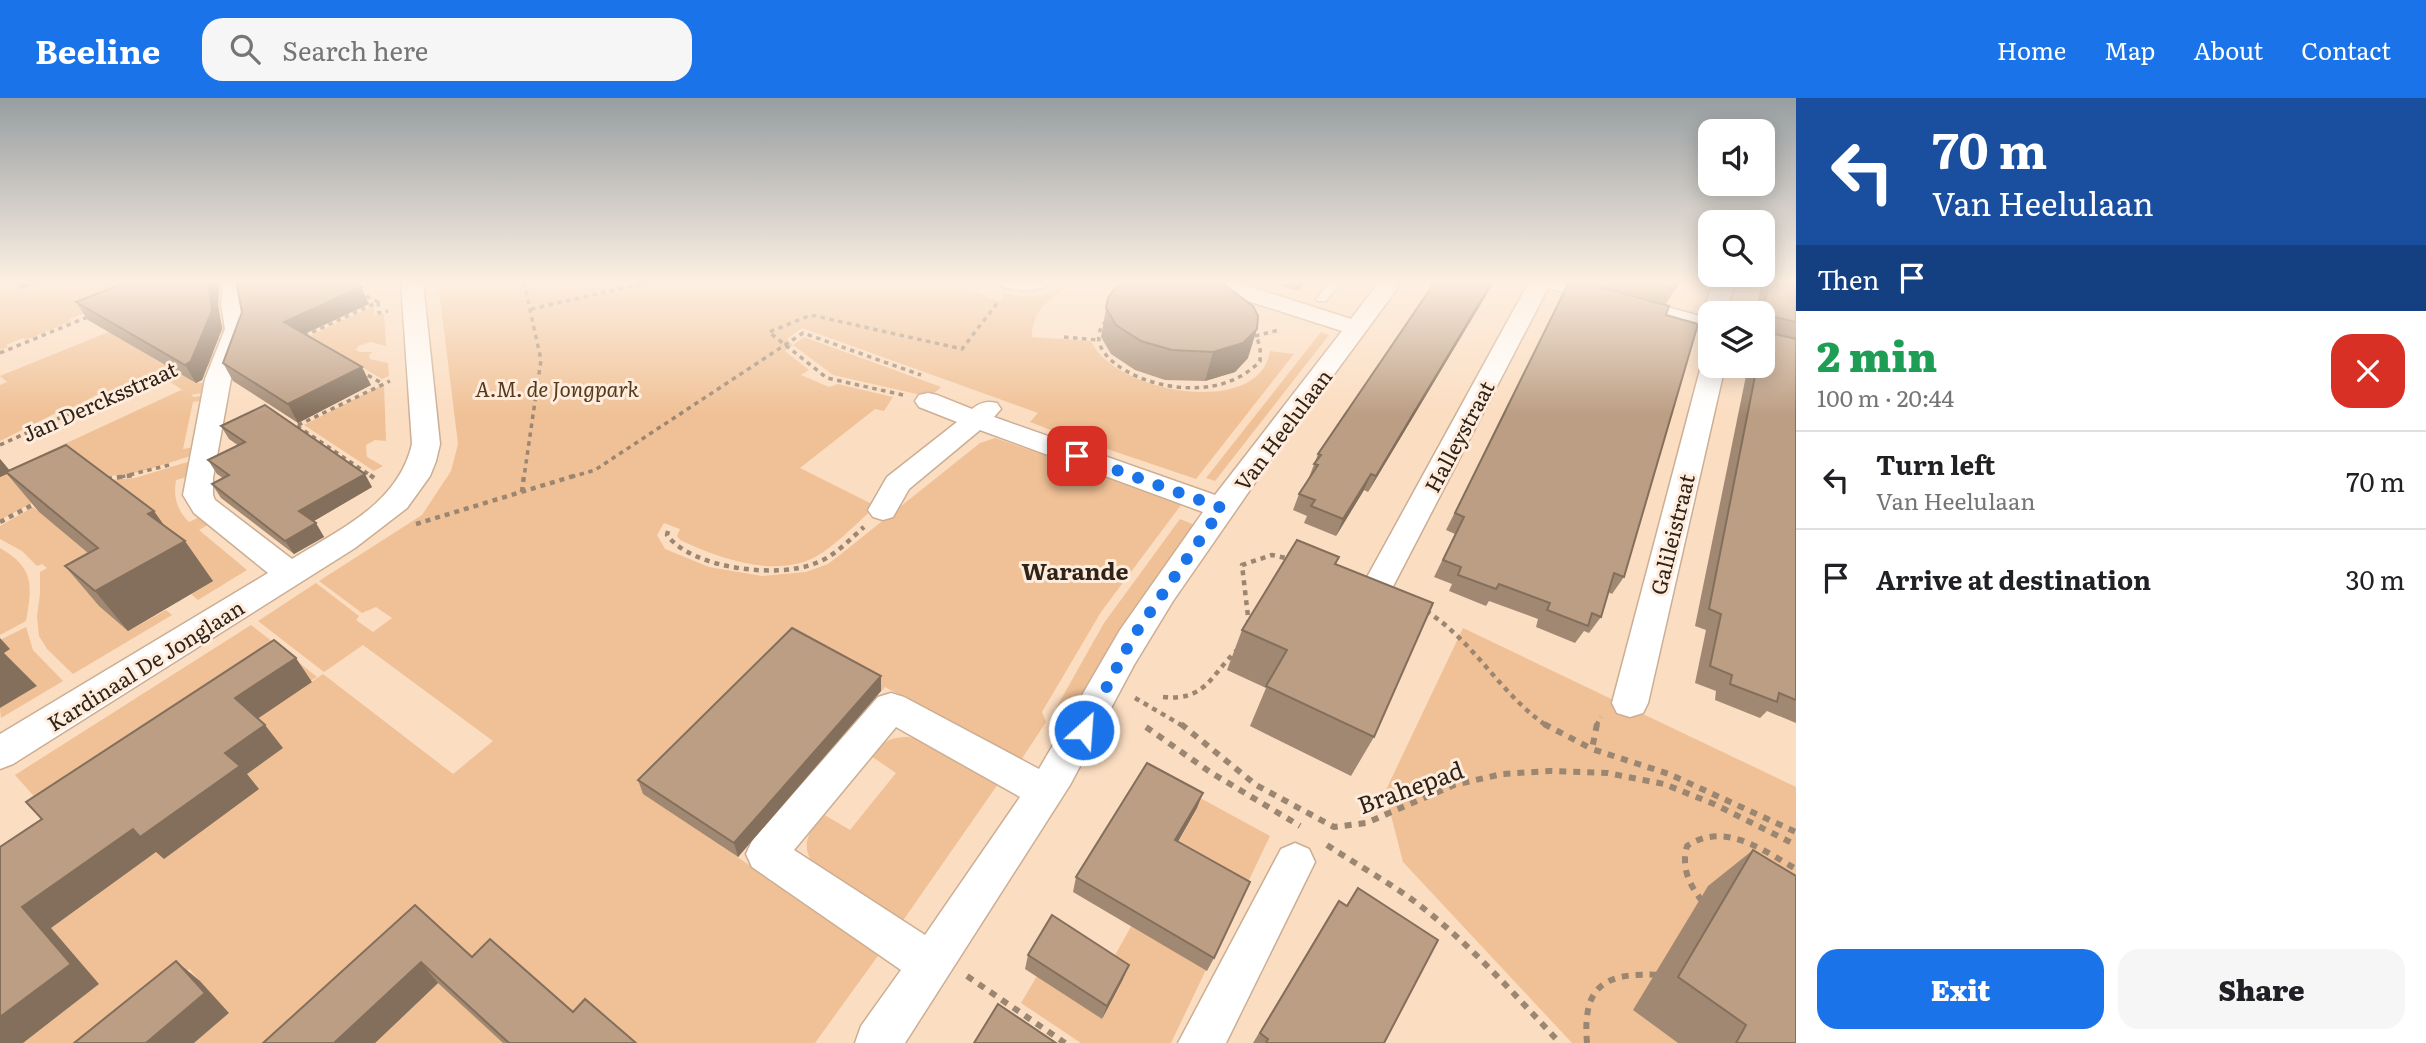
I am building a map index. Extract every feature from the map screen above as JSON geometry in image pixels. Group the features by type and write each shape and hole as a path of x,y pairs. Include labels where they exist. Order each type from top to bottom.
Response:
{"street":[{"path":"236,326 235,339 218,379 198,495 204,506 290,574"},
{"name":"Kardinaal De Jonglaan","path":"0,754 378,518 401,497 421,468 426,444 416,326"},
{"path":"1351,326 1357,328"},
{"name":"Halleystraat","path":"1376,590 1517,326"},
{"name":"Van Heelulaan","path":"878,1043 1080,738 1133,637 1222,508 1357,328"},
{"name":"Galileistraat","path":"1630,703 1710,378"},
{"name":"Van Heelulaan","path":"929,390 984,413 1011,433 1222,508"},
{"path":"883,510 898,484 984,413"},
{"path":"935,960 766,854 891,707 1045,792"},
{"path":"1201,1043 1307,844"}],"path":[{"path":"0,353 65,326"},
{"path":"314,344 303,337 326,326"},
{"path":"523,492 541,360 534,326"},
{"path":"784,326 769,332 827,378 929,390"},
{"path":"860,326 962,349 980,326"},
{"path":"1101,326 1098,340 1107,357 1128,372 1158,383 1191,388 1236,381 1255,369 1261,353 1255,336 1244,326"},
{"path":"444,516 595,470 803,333 929,390"},
{"path":"1065,337 1098,340"},
{"name":"Jan Dercksstraat","path":"0,445 235,339"},
{"path":"358,370 381,383"},
{"path":"287,431 381,383 390,381"},
{"path":"297,426 401,497"},
{"path":"103,479 136,475 203,455"},
{"path":"0,522 42,500"},
{"path":"668,531 667,535 672,544 706,560 737,568 786,570 814,565 826,558 883,510"},
{"path":"1250,630 1242,565 1272,555 1302,563"},
{"path":"1376,590 1424,610 1449,625 1466,642 1494,679 1521,706 1556,732 1592,749 1669,774 1796,832"},
{"path":"1163,698 1186,700 1201,693 1220,664 1239,649 1244,639"},
{"name":"Brahepad","path":"1106,684 1165,713 1256,785 1334,827 1366,823 1454,785 1502,774 1550,771 1607,773 1664,784 1713,804 1796,845"},
{"path":"1592,749 1595,728 1611,703 1630,703"},
{"path":"1146,727 1217,776 1307,844 1415,901 1512,992 1560,1043"},
{"path":"1707,908 1688,880 1683,861 1687,846 1700,836 1730,837 1796,869"},
{"path":"935,960 1065,1043"},
{"path":"1587,1043 1584,1015 1596,987 1611,978 1630,974 1670,977"}],"green space":[{"path":"0,326 59,326 26,340 23,338 0,350"},
{"path":"123,326 182,326 146,342 150,345 140,350 162,364 172,359 176,362 106,394 102,392 0,441 0,385 7,382 0,376"},
{"path":"210,326 230,326 225,340 216,340 225,335"},
{"path":"330,326 385,326 386,346 371,342 358,346 356,350 373,352 369,355 370,359 388,363 389,376 382,379 309,336"},
{"name":"A.M. de Jongpark","path":"443,326 1033,326 1032,337 1091,341 1105,359 1127,374 1155,385 1185,391 1215,391 1241,385 1260,372 1270,351 1294,354 1196,479 1048,429 1030,422 1038,413 802,328 787,339 793,345 785,351 809,370 801,375 829,387 838,384 893,397 884,411 875,409 800,468 876,506 822,553 806,561 788,565 751,564 714,554 680,540 677,536 680,529 664,523 657,535 665,549 709,567 762,576 806,572 828,564 980,443 995,438 1030,450 1033,447 1184,501 1101,612 1042,712 1046,722 1021,760 885,687 882,691 815,654 821,760 816,766 757,730 669,811 880,953 815,1043 194,1043 229,1013 189,969 96,1043 23,1043 40,933 156,852 244,776 253,722 323,674 453,774 493,741 363,645 324,672 258,621 316,583 359,616 356,620 373,632 392,618 376,607 362,613 319,581 422,515 451,471 458,444"},
{"path":"1321,332 1329,335 1215,481 1206,478"},
{"path":"804,337 941,387 930,397 833,375 793,345"},
{"path":"218,352 215,366 204,367 197,383 209,382 207,392 191,395 207,395 206,400 193,402 183,449 196,447 194,455 140,472 103,477 47,495 0,520 0,474 181,390 184,391 161,376 132,388 210,353"},
{"path":"384,384 386,441 375,440 366,445 367,457 383,466 374,471 304,425"},
{"path":"194,460 190,476 176,480 175,492 181,513 189,522 202,516 211,523 199,530 247,570 198,600 191,594 212,581 108,480 135,478"},
{"path":"33,507 130,588 128,631 166,610 172,615 73,674 47,649 39,636 37,616 40,572 47,568 42,564 37,566 22,551 0,539 0,526"},
{"path":"1180,519 1195,525 1112,641 1072,717 1055,710 1104,623"},
{"path":"0,548 20,563 30,588 26,621 0,635"},
{"path":"251,625 317,677 57,822 15,775"},
{"path":"26,627 33,650 63,681 1,718 0,708 37,686 0,663 0,640"},
{"path":"1463,628 1796,787 1796,1043 1572,1043 1403,862 1385,792"},
{"path":"908,737 921,740 998,784 902,922 813,864 807,844 810,832 823,814 850,830 896,773 871,756 887,741"},
{"path":"1147,769 1270,836 1171,1043 1081,1043 1021,1003 1037,976 1102,1019 1120,984 1105,973 1197,809"}],"building":[{"path":"118,326 206,326 191,361 185,365"},
{"path":"237,326 291,326 362,367 288,404 223,363"},
{"path":"1118,326 1257,326 1243,343 1213,352 1172,350 1141,341"},
{"path":"1405,326 1466,326 1376,476 1371,474 1343,519 1311,506 1315,500 1299,494 1318,465 1314,464 1321,455 1318,454"},
{"path":"1547,326 1697,326 1624,577 1614,573 1601,617 1592,613 1588,626 1547,610 1550,603 1499,584 1496,589 1458,575 1461,567 1443,560 1464,517 1455,513"},
{"path":"1775,334 1796,339 1796,700 1779,693 1777,702 1730,684 1732,675 1710,666 1721,614 1709,609 1755,378 1775,378"},
{"path":"265,405 365,474 299,511 316,523 285,541 212,484 229,475 208,460 245,442 221,426"},
{"path":"66,445 154,511 148,514 185,541 95,591 65,566 98,548 6,472"},
{"path":"1297,540 1339,557 1335,564 1433,603 1374,737 1266,686 1287,650 1242,630"},
{"path":"792,628 881,676 734,843 638,780"},
{"path":"274,640 296,658 235,698 265,725 225,753 240,766 140,837 133,829 22,907 71,964 0,1017 0,847 42,819 26,802"},
{"path":"1147,763 1203,793 1175,840 1250,882 1214,958 1076,877"},
{"path":"1753,850 1796,876 1796,1043 1736,1043 1746,1025 1678,977"},
{"path":"1358,888 1438,940 1384,1043 1266,1043 1268,1039 1260,1033 1339,901 1347,906"},
{"path":"415,905 472,957 490,939 573,1012 585,999 636,1043 509,1043 421,962 334,1043 263,1043"},
{"path":"1052,915 1129,965 1107,1006 1028,955"},
{"path":"176,961 205,993 146,1043 74,1043"},
{"path":"998,1004 1056,1043 974,1043"}],"district":[{"name":"Warande","path":"1075,570"}],"route":[{"path":"1077,456 1222,508 1118,661 1084,730"}]}
